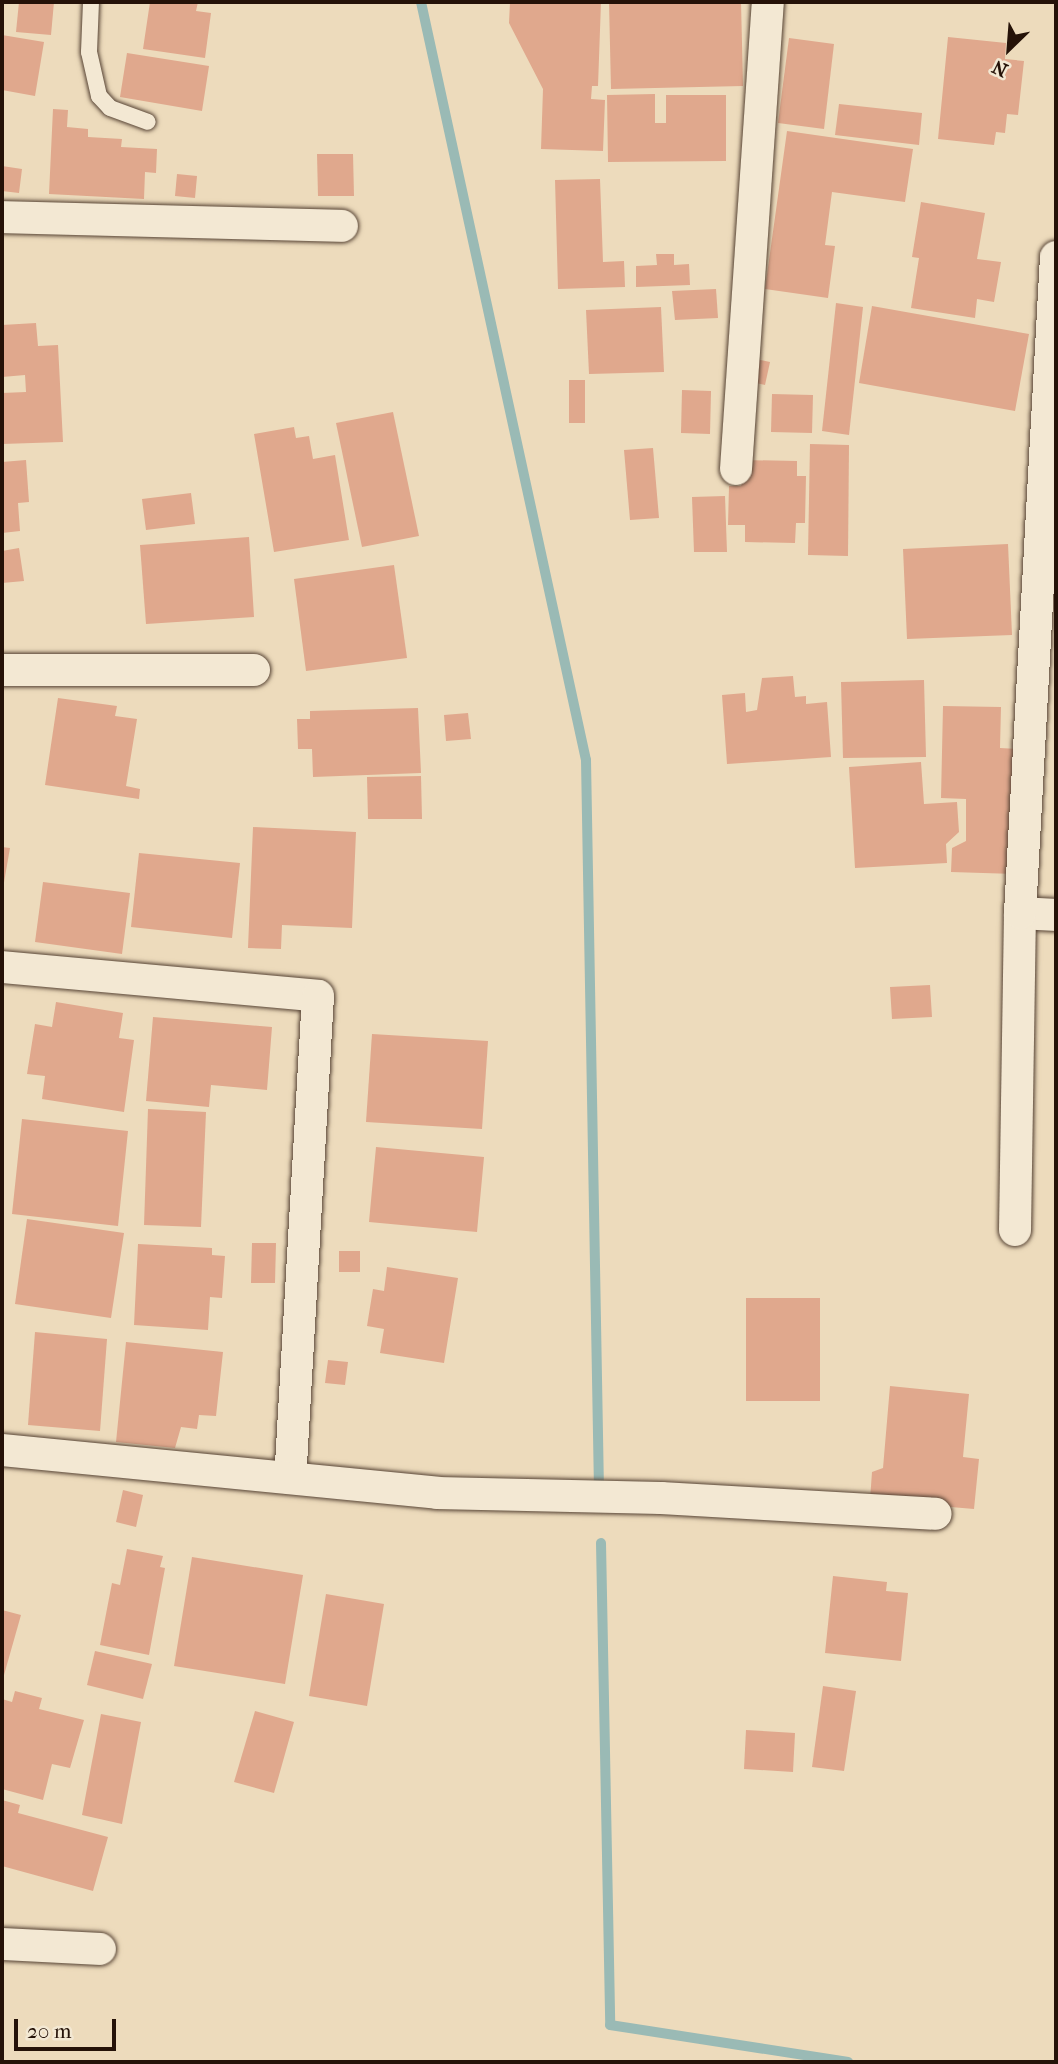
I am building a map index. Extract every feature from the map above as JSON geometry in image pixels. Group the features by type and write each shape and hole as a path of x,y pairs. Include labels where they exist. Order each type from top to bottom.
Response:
{"street":[{"path":"736,469 768,2"},
{"path":"2,217 342,226"},
{"path":"1015,1230 1020,913 1056,257"},
{"path":"2,670 254,670"},
{"path":"1020,913 1056,915"},
{"path":"2,967 318,996 290,1478"},
{"path":"2,1450 438,1493 661,1498 936,1514"},
{"path":"2,1944 100,1949"}],"lane":[{"path":"91,2 89,52 99,96 110,108 148,122"}],"building":[{"path":"19,2 54,2 51,35 16,32"},
{"path":"150,2 198,2 196,11 211,13 205,58 143,49"},
{"path":"510,2 601,2 598,86 592,86 591,99 605,100 603,151 541,149 543,89 509,23"},
{"path":"609,2 741,2 743,86 611,89"},
{"path":"2,35 44,42 35,96 2,90"},
{"path":"948,37 1006,43 1005,59 1024,61 1018,115 1007,114 1005,133 996,132 994,145 938,139"},
{"path":"789,38 834,44 824,129 778,123"},
{"path":"127,53 209,66 202,111 120,97"},
{"path":"655,94 655,123 666,123 666,95 726,95 726,161 608,162 607,95"},
{"path":"839,104 922,113 919,145 835,135"},
{"path":"53,109 68,110 67,127 88,129 88,137 122,139 121,147 157,149 156,173 145,172 144,199 49,194"},
{"path":"787,131 913,149 905,202 832,192 825,245 835,246 828,298 765,289"},
{"path":"317,154 353,154 354,196 318,196"},
{"path":"2,166 22,169 19,193 2,191"},
{"path":"177,174 197,176 195,198 175,196"},
{"path":"600,179 603,262 624,261 625,287 558,289 555,180"},
{"path":"921,202 985,213 977,259 1001,262 994,302 977,299 975,318 911,308 919,258 912,257"},
{"path":"656,254 674,254 674,265 689,264 690,285 636,287 636,266 657,265"},
{"path":"716,289 718,318 675,320 672,291"},
{"path":"836,303 863,307 849,435 822,431"},
{"path":"872,306 1029,334 1015,411 859,383"},
{"path":"661,307 664,372 589,374 586,310"},
{"path":"36,323 38,346 58,345 63,442 2,444 2,393 26,392 25,375 2,377 2,325"},
{"path":"751,358 770,362 765,385 747,381"},
{"path":"569,380 585,380 585,423 569,423"},
{"path":"682,390 711,391 710,434 681,433"},
{"path":"772,394 813,395 812,433 771,432"},
{"path":"393,412 419,536 362,547 336,423"},
{"path":"294,427 296,438 309,436 313,459 335,455 349,540 274,552 254,434"},
{"path":"810,444 849,445 848,556 808,555"},
{"path":"653,448 659,518 630,520 624,450"},
{"path":"26,460 29,502 18,503 20,531 2,533 2,462"},
{"path":"742,460 797,461 797,476 806,476 805,523 796,523 795,543 745,542 745,525 728,525 729,486 741,486"},
{"path":"191,493 195,524 146,530 142,499"},
{"path":"725,496 727,552 694,552 692,497"},
{"path":"249,537 254,617 146,624 140,545"},
{"path":"1008,544 1012,635 907,639 903,549"},
{"path":"19,548 24,581 2,583 2,551"},
{"path":"394,565 407,658 306,671 294,579"},
{"path":"793,676 795,697 806,696 806,704 827,702 831,757 727,764 722,695 745,693 746,712 757,710 762,678"},
{"path":"924,680 926,757 843,758 841,682"},
{"path":"58,698 117,706 115,716 137,719 126,786 140,789 139,799 45,785"},
{"path":"943,706 1001,707 1000,748 1018,749 1015,874 951,872 952,848 966,841 966,799 941,798"},
{"path":"418,708 421,773 313,777 312,749 298,749 297,719 310,719 310,711"},
{"path":"468,713 471,739 446,741 444,715"},
{"path":"921,762 924,804 957,802 959,832 946,844 947,863 855,868 849,767"},
{"path":"421,776 422,819 368,819 367,777"},
{"path":"253,827 356,832 352,928 282,925 281,949 248,948"},
{"path":"2,847 10,848 3,888 2,888"},
{"path":"139,853 240,863 232,938 131,927"},
{"path":"43,882 130,893 122,954 35,942"},
{"path":"930,985 932,1017 892,1019 890,987"},
{"path":"56,1002 123,1013 119,1038 134,1040 124,1112 42,1099 45,1076 27,1074 35,1024 52,1027"},
{"path":"153,1017 272,1027 267,1090 211,1085 209,1107 146,1101"},
{"path":"372,1034 488,1041 482,1129 366,1122"},
{"path":"148,1109 206,1112 201,1227 144,1225"},
{"path":"22,1119 128,1131 118,1226 12,1214"},
{"path":"376,1147 484,1157 477,1232 369,1222"},
{"path":"27,1219 124,1233 111,1318 15,1304"},
{"path":"252,1243 276,1243 275,1283 251,1283"},
{"path":"138,1244 212,1248 212,1255 225,1256 222,1298 210,1297 208,1330 134,1325"},
{"path":"339,1251 360,1251 360,1272 339,1272"},
{"path":"387,1267 458,1278 444,1363 380,1353 384,1329 367,1326 373,1289 384,1291"},
{"path":"746,1298 820,1298 820,1401 746,1401"},
{"path":"35,1332 107,1339 100,1431 28,1425"},
{"path":"126,1342 223,1352 216,1416 199,1415 197,1429 181,1427 175,1448 116,1442"},
{"path":"328,1360 348,1362 345,1385 325,1383"},
{"path":"890,1386 969,1394 963,1457 979,1459 974,1509 870,1500 872,1472 883,1468"},
{"path":"123,1490 143,1495 136,1527 116,1522"},
{"path":"127,1549 163,1556 160,1567 165,1568 149,1655 100,1645 112,1583 120,1585"},
{"path":"192,1557 303,1575 285,1684 174,1666"},
{"path":"833,1576 887,1582 886,1591 908,1593 901,1661 825,1653"},
{"path":"326,1594 384,1604 367,1706 309,1696"},
{"path":"2,1610 21,1615 4,1675 2,1674"},
{"path":"95,1651 152,1664 143,1699 87,1685"},
{"path":"823,1686 856,1691 844,1771 812,1767"},
{"path":"15,1691 42,1698 39,1709 84,1720 70,1768 52,1764 43,1800 2,1789 2,1699 12,1702"},
{"path":"255,1711 294,1722 274,1793 234,1782"},
{"path":"101,1714 141,1722 122,1824 82,1815"},
{"path":"746,1730 795,1733 793,1772 744,1769"},
{"path":"2,1800 20,1805 18,1813 108,1837 93,1891 2,1866"}],"waterway":[{"path":"421,2 586,760 599,1492"},
{"path":"601,1543 610,2025 848,2062"}]}
